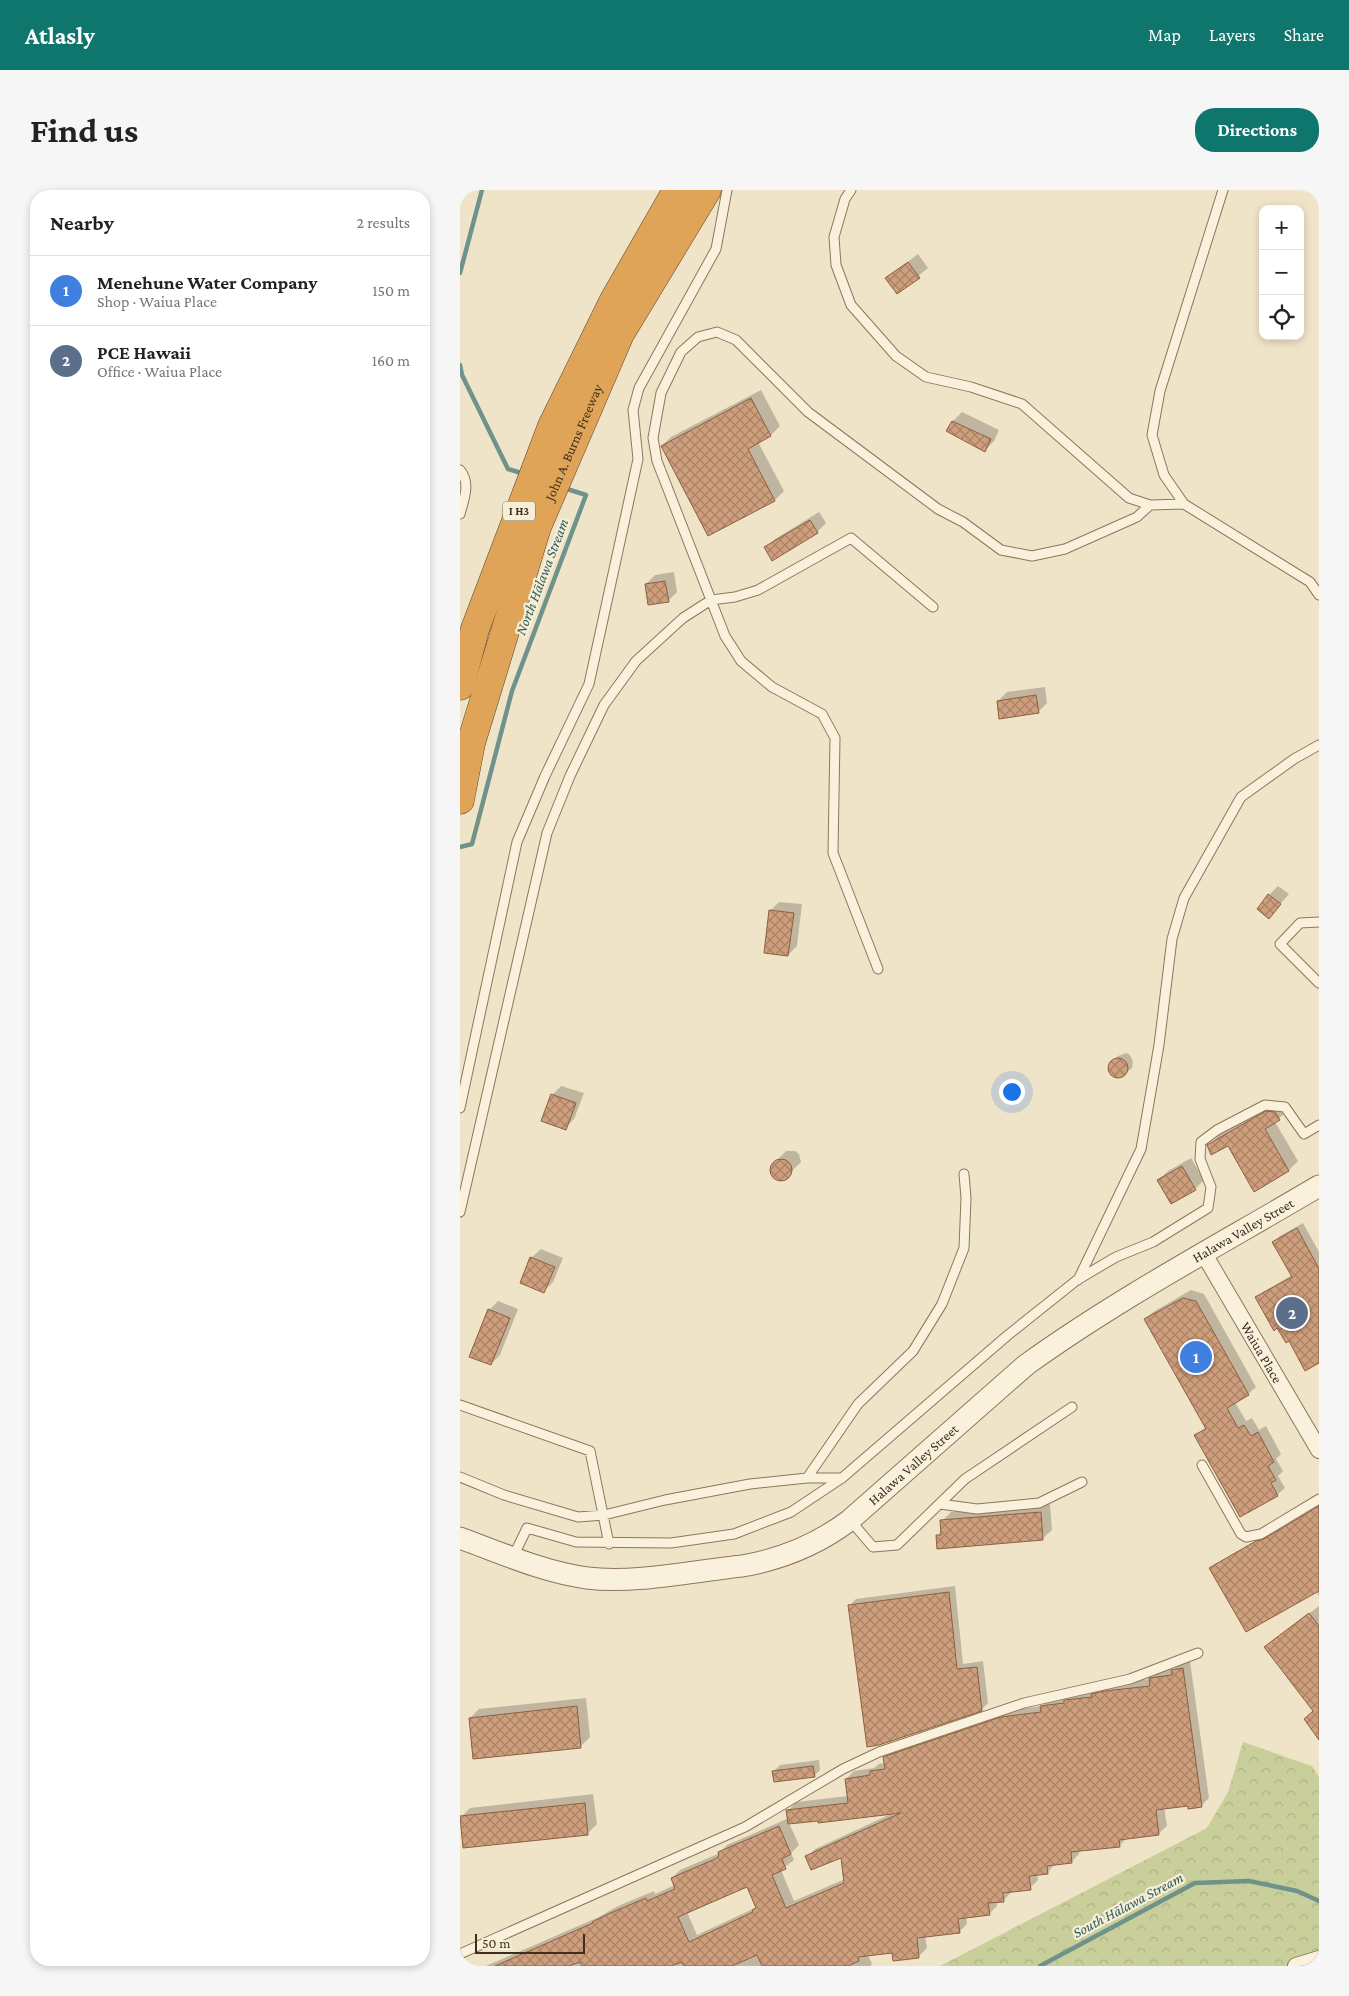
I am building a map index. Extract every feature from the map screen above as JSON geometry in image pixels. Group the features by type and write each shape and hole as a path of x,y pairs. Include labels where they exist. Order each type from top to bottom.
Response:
{"highway":[{"name":"John A. Burns Freeway","path":"460,800 471,743 537,527 603,347 614,300 677,190"},
{"name":"John A. Burns Freeway","path":"460,686 476,629 552,426 603,347 620,334 707,190"}],"street":[{"name":"Halawa Valley Street","path":"460,1538 565,1574 612,1580 646,1578 742,1566 776,1558 814,1544 850,1520 1026,1365 1098,1316 1319,1186"},
{"name":"Waiua Place","path":"1204,1254 1319,1450"},
{"path":"1296,1966 1319,1959"}],"lane":[{"path":"460,1108 517,842 545,776 589,684 638,459 634,410 639,388 716,249 727,190"},
{"path":"851,190 845,199 834,237 836,265 851,305 896,356 926,377 971,387 1022,404 1129,498 1150,505 1184,504"},
{"path":"1223,190 1160,392 1152,435 1164,475 1184,504 1310,582 1319,595"},
{"path":"878,969 833,853 836,738 822,714 772,687 741,661 725,636 657,461 653,438 661,393 681,352 698,337 718,332 736,340 808,412 938,509 963,522 1002,550 1032,556 1065,549 1137,517 1150,505"},
{"path":"460,470 466,484 460,514"},
{"path":"460,1212 547,833 570,776 604,705 636,661 683,618 710,600 735,598 758,590 851,538 933,607"},
{"path":"1078,1280 1141,1149 1159,1045 1172,939 1184,898 1241,797 1294,759 1319,745"},
{"path":"1319,922 1300,923 1280,944 1319,983"},
{"path":"513,1557 526,1528 576,1542 671,1544 734,1534 792,1512 842,1478 1008,1335 1078,1280 1116,1257 1153,1242 1208,1208 1211,1187 1200,1159 1201,1142 1216,1130 1265,1105 1285,1106 1304,1134 1319,1126"},
{"path":"807,1478 858,1404 913,1351 942,1304 964,1248 966,1198 964,1174"},
{"path":"460,1405 590,1451 609,1544"},
{"path":"850,1520 873,1547 897,1545 965,1479 1072,1406"},
{"path":"1202,1466 1241,1534 1246,1537 1261,1534 1319,1499"},
{"path":"460,1477 504,1495 578,1517 604,1515 665,1500 750,1484 807,1478 842,1478"},
{"path":"940,1504 977,1509 1039,1503 1082,1482"},
{"path":"460,1954 745,1827 843,1769 879,1752 1024,1703 1130,1678 1198,1653"}],"green space":[{"path":"1243,1742 1312,1766 1319,1777 1319,1966 940,1966 1207,1828 1228,1792"}],"building":[{"path":"908,262 920,278 897,294 885,278"},
{"path":"751,398 771,436 748,449 775,501 708,536 661,446"},
{"path":"952,421 991,439 985,452 946,431"},
{"path":"810,520 818,533 772,561 764,547"},
{"path":"665,581 669,602 648,605 645,584"},
{"path":"1036,695 1039,713 999,719 997,701"},
{"path":"1268,894 1281,904 1269,919 1257,909"},
{"path":"769,910 794,913 788,956 764,953"},
{"path":"1118,1058 1125,1061 1128,1068 1125,1075 1118,1078 1111,1075 1108,1068 1111,1061"},
{"path":"551,1094 576,1103 566,1130 541,1121"},
{"path":"1266,1111 1275,1112 1280,1120 1265,1129 1289,1171 1254,1192 1228,1146 1211,1155 1207,1145"},
{"path":"781,1159 789,1162 792,1170 789,1178 781,1181 773,1178 770,1170 773,1162"},
{"path":"1182,1166 1196,1190 1171,1204 1157,1180"},
{"path":"1297,1228 1319,1269 1319,1363 1305,1371 1289,1341 1286,1343 1277,1328 1274,1331 1255,1297 1292,1277 1272,1242"},
{"path":"530,1257 555,1267 544,1293 520,1283"},
{"path":"1183,1298 1196,1301 1249,1395 1227,1408 1238,1428 1244,1425 1251,1436 1258,1432 1274,1462 1268,1466 1276,1480 1271,1483 1278,1496 1240,1517 1194,1435 1206,1429 1144,1319"},
{"path":"488,1309 510,1318 491,1365 469,1357"},
{"path":"1319,1506 1319,1591 1246,1632 1209,1568 1256,1541 1264,1539"},
{"path":"1041,1512 1043,1540 937,1549 936,1535 941,1535 940,1520"},
{"path":"949,1592 957,1669 977,1667 982,1711 879,1745 867,1747 848,1605"},
{"path":"1309,1613 1319,1626 1319,1740 1304,1719 1313,1711 1264,1647"},
{"path":"1183,1668 1202,1807 1188,1809 1188,1806 1156,1810 1159,1835 1119,1840 1120,1847 1071,1852 1072,1863 1047,1866 1048,1874 1029,1876 1031,1890 1003,1893 1004,1902 988,1903 990,1915 958,1919 960,1933 917,1938 919,1958 893,1961 892,1953 858,1957 859,1961 848,1966 762,1966 757,1955 732,1966 684,1966 682,1962 671,1966 582,1966 580,1962 569,1966 495,1966 593,1923 608,1914 646,1898 647,1901 675,1889 671,1878 715,1859 719,1856 718,1852 779,1826 791,1854 782,1859 786,1869 772,1875 786,1908 844,1883 841,1858 811,1870 805,1856 901,1813 818,1823 818,1821 788,1824 786,1810 848,1803 845,1779 870,1775 870,1771 885,1769 883,1757 1001,1717 1041,1712 1040,1706 1064,1703 1064,1700 1092,1697 1091,1694 1105,1691 1150,1686 1149,1678 1172,1675 1171,1670","holes":["747,1887 756,1908 752,1910 753,1912 689,1942 678,1917"]},
{"path":"577,1706 581,1748 473,1759 469,1718"},
{"path":"813,1766 815,1777 774,1782 772,1771"},
{"path":"585,1803 588,1835 463,1848 460,1816"}],"waterway":[{"name":"North Hālawa Stream","path":"460,273 482,190"},
{"name":"North Hālawa Stream","path":"460,365 462,375 508,469 524,474"},
{"name":"North Hālawa Stream","path":"460,847 472,844 512,691 586,495 564,488"},
{"name":"South Hālawa Stream","path":"1040,1966 1195,1883 1249,1881 1297,1891 1319,1901"}],"place":[{"name":"PCE Hawaii","path":"1292,1313"},
{"name":"Menehune Water Company","path":"1196,1357"}]}
